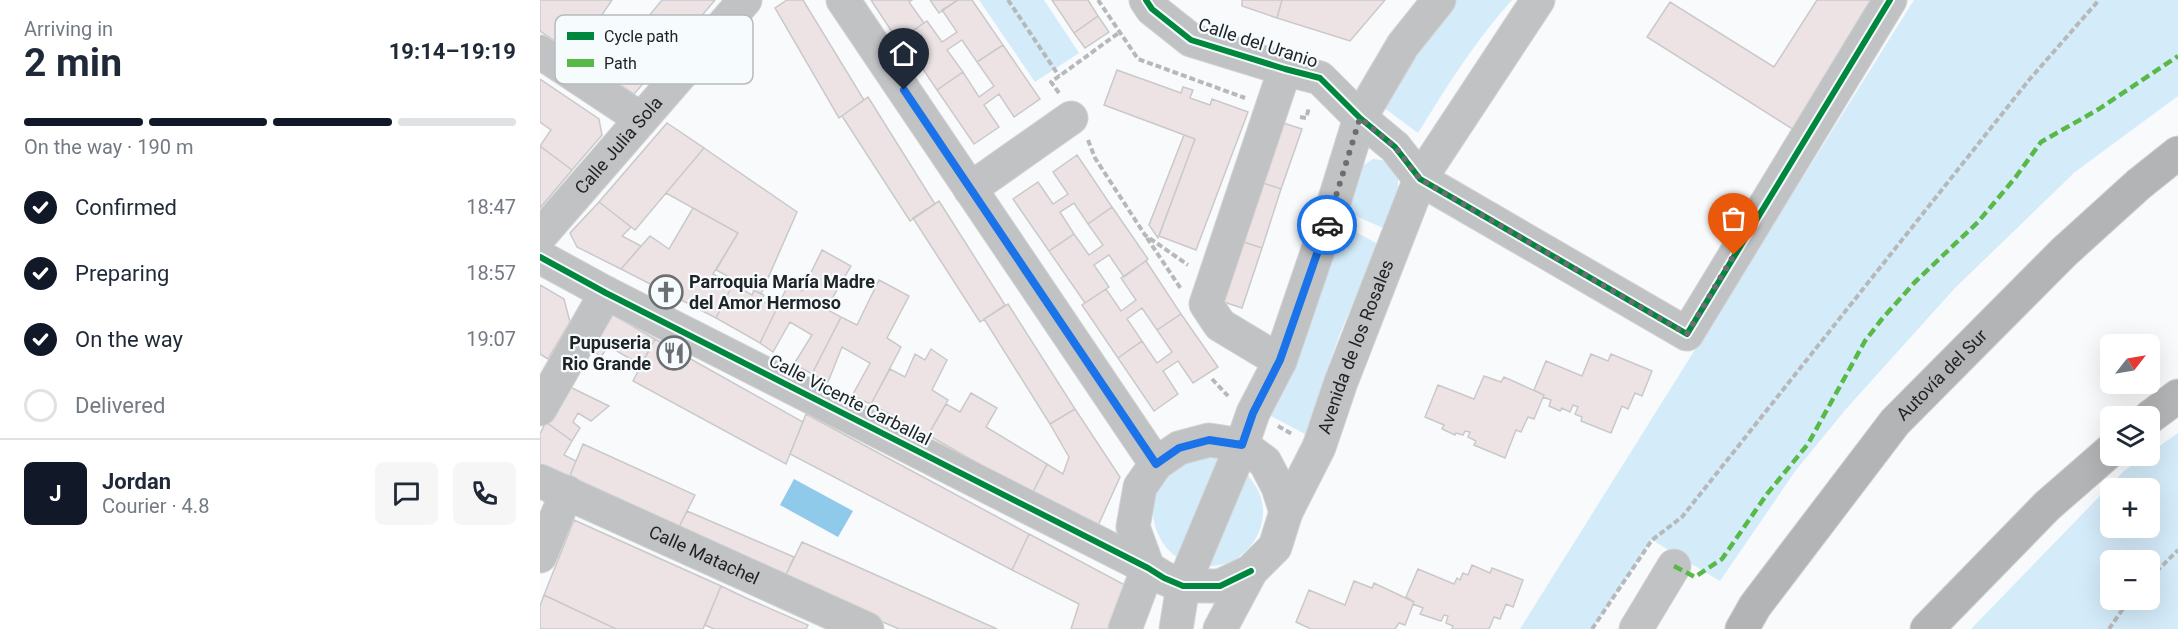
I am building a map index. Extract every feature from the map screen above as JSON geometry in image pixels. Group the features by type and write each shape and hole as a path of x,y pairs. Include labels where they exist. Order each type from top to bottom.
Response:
{"highway":[{"name":"Autovía del Sur","path":"1742,629 1755,606 1895,422 2064,252 2139,184 2178,153"},
{"path":"2160,410 2178,396"},
{"path":"1927,629 2047,506 2100,460"}],"street":[{"name":"Calle Julia Sola","path":"732,15 745,0"},
{"path":"843,0 1156,464"},
{"path":"1176,629 1184,586 1253,413 1280,360 1331,212 1360,118 1403,45 1439,0"},
{"name":"Avenida de los Rosales","path":"1220,629 1251,571 1275,547 1286,512 1319,447 1341,382 1420,179 1538,0"},
{"path":"1420,179 1687,334 1890,0"},
{"name":"Calle del Uranio","path":"1153,3 1191,40 1320,78 1360,118 1395,147 1420,179"},
{"path":"540,52 555,62"},
{"name":"Calle del Uranio","path":"1280,360 1220,325 1200,290 1272,108 1285,69"},
{"path":"588,84 641,119"},
{"name":"Calle Julia Sola","path":"540,236 672,84"},
{"path":"970,189 1073,117"},
{"name":"Calle Vicente Carballal","path":"540,257 606,293 1148,568"},
{"path":"540,409 606,293"},
{"path":"1125,629 1148,568 1133,527 1140,487 1156,464 1179,448 1209,440 1242,445 1265,462 1278,487 1286,512"},
{"path":"540,556 554,486"},
{"name":"Calle Matachel","path":"554,486 867,629"},
{"path":"1636,629 1674,566"},
{"name":"Avenida de los Rosales","path":"1148,568 1184,586 1220,586 1251,571"},
{"path":"1184,586 1206,629"}],"path":[{"path":"1008,0 1059,76"},
{"path":"1098,0 1138,59 1272,108 1306,118"},
{"path":"1592,629 1652,540 1682,517 2029,80 2099,0"},
{"path":"1120,32 1051,82 1095,158 1145,235 1200,290"},
{"path":"1145,235 1200,290"},
{"path":"1212,379 1231,399"},
{"path":"1269,422 1300,438"},
{"path":"2160,568 2178,550"},
{"path":"2109,629 2122,610"}],"shaded area":[{"path":"979,0 1044,0 1079,53 1035,82"},
{"path":"1453,0 1512,0 1474,48 1418,133 1383,107 1399,71"},
{"path":"1914,0 2178,0 2178,96 2075,172 1955,288 1846,409 1796,470 1720,581 1652,540 1592,629 1520,629"},
{"path":"1373,159 1389,161 1398,174 1398,193 1383,228 1347,212 1361,167"},
{"path":"1339,223 1378,244 1339,336 1305,434 1271,416 1315,300"},
{"path":"2178,433 2178,629 1971,629 2100,496 2100,538 2160,538 2160,478 2117,478 2131,466 2160,466 2160,446"},
{"path":"1203,456 1227,459 1185,562 1162,542 1153,514 1154,499 1159,485 1168,473 1183,462"},
{"path":"1245,471 1261,497 1263,508 1259,531 1247,551 1238,558 1216,566 1204,566"}],"water":[{"path":"794,479 853,511 838,537 780,505"}],"building":[{"path":"540,0 612,0 602,15 555,15 555,41 540,31"},
{"path":"662,0 715,0 702,15 650,15"},
{"path":"787,0 803,0 864,100 839,118 775,8"},
{"path":"871,0 912,0 909,2 924,23 898,41"},
{"path":"930,0 958,0 939,13"},
{"path":"958,0 972,0 1003,45 977,62 962,40 947,50 963,72 937,90 902,38 927,21 942,42 957,32 942,10"},
{"path":"1052,0 1088,0 1098,16 1074,33"},
{"path":"1242,0 1282,0 1277,18 1242,6"},
{"path":"1282,0 1385,0 1350,41 1277,18"},
{"path":"1817,0 1876,0 1794,130 1647,37 1670,2 1774,67"},
{"path":"1098,16 1109,32 1085,48 1074,33"},
{"path":"1003,45 1040,99 1014,117 999,94 984,105 999,127 974,144 937,90 963,72 979,97 994,86 977,62"},
{"path":"1117,70 1181,93 1183,87 1193,90 1190,98 1210,105 1212,99 1248,112 1196,250 1159,236 1195,139 1104,105"},
{"path":"540,79 599,119 602,135 572,170 540,146 551,130 540,122"},
{"path":"619,84 643,84 634,94"},
{"path":"868,97 935,204 910,221 842,116"},
{"path":"1274,120 1302,129 1281,189 1254,180"},
{"path":"667,123 704,148 635,230 599,202"},
{"path":"1184,135 1195,139 1158,238 1149,225"},
{"path":"540,146 572,170 540,208"},
{"path":"704,148 797,212 761,294 716,270 738,233 666,193"},
{"path":"1077,155 1112,207 1088,224 1074,203 1060,212 1074,234 1049,251 1013,199 1038,182 1053,204 1068,194 1053,172"},
{"path":"1254,180 1281,189 1262,248 1235,239"},
{"path":"939,201 1005,305 980,322 913,218"},
{"path":"599,202 631,227 622,236 641,246 621,269 577,247 570,233"},
{"path":"1112,207 1148,259 1124,277 1109,255 1094,265 1109,287 1085,303 1049,251 1074,234 1089,255 1103,245 1088,224"},
{"path":"693,208 738,233 713,274 733,284 716,318 621,269 650,236 669,249"},
{"path":"1235,239 1262,248 1242,308 1215,299"},
{"path":"822,250 851,266 826,309 841,317 812,374 794,364 812,335 790,322 773,352 760,343 789,283 802,291"},
{"path":"1146,261 1181,314 1157,330 1142,308 1127,319 1142,341 1118,358 1082,305 1106,289 1121,311 1136,300 1121,278"},
{"path":"879,280 909,296 887,338 901,347 871,404 852,396 870,363 842,347 828,382 812,374 841,317 857,325"},
{"path":"733,284 752,295 754,290 764,295 761,301 777,308 760,343 716,318"},
{"path":"540,285 564,299 570,322 548,359 540,354"},
{"path":"1008,304 1075,409 1050,424 984,319"},
{"path":"610,313 655,339 641,365 608,346 601,357 592,349"},
{"path":"1181,314 1218,367 1193,383 1178,361 1163,371 1178,394 1154,411 1118,358 1142,341 1157,363 1172,352 1157,330"},
{"path":"655,339 803,422 786,464 633,381"},
{"path":"931,349 947,360 932,390 948,400 928,435 871,404 890,369 905,377 915,354 925,360"},
{"path":"1591,354 1608,361 1611,354 1652,371 1642,396 1635,393 1628,409 1622,406 1611,433 1581,421 1582,417 1575,414 1578,407 1573,405 1570,412 1549,406 1551,400 1534,390 1546,361 1582,376"},
{"path":"1484,376 1501,382 1504,377 1544,395 1534,419 1528,417 1521,432 1516,430 1505,458 1474,445 1476,441 1468,437 1470,432 1465,431 1463,435 1456,433 1455,435 1442,429 1444,425 1425,417 1438,385 1474,399"},
{"path":"570,387 609,406 591,421 578,413 573,422 580,428 572,441 546,422"},
{"path":"971,393 997,408 986,427 1047,464 1032,494 928,435 946,404 960,412"},
{"path":"1075,409 1120,477 1096,530 1032,494 1047,464 1063,474 1069,457 1050,424"},
{"path":"806,414 1029,534 1012,570 790,454"},
{"path":"546,422 572,441 564,455 576,461 567,483 540,471 540,434"},
{"path":"583,444 695,495 677,531 567,483"},
{"path":"687,511 794,557 784,579 677,531"},
{"path":"574,520 721,586 703,629 616,629 544,595"},
{"path":"1029,534 1125,585 1110,629 1071,629 1079,604 1012,570"},
{"path":"802,542 997,629 899,629 784,579"},
{"path":"1472,565 1490,573 1492,568 1523,580 1513,607 1506,604 1500,619 1494,617 1489,629 1452,629 1453,626 1446,623 1448,616 1444,615 1441,621 1420,614 1423,608 1413,604 1414,602 1406,597 1418,569 1454,584 1457,578 1460,580 1463,573 1468,575"},
{"path":"1354,581 1372,588 1374,583 1414,602 1405,625 1399,623 1395,629 1311,629 1296,622 1309,590 1345,605"},
{"path":"721,586 808,625 806,629 714,629 705,625"},
{"path":"544,595 616,629 540,629 540,606"}],"marked path":[{"path":"1674,566 1695,577 1722,559 1767,494 1808,444 1865,341 1915,282 1978,222 2015,178 2041,142 2099,109 2178,56"}],"cycle path":[{"path":"1146,0 1152,9 1191,40 1320,78 1360,118 1395,147 1420,179 1687,334 1890,0"},
{"path":"540,257 606,293 1164,578 1183,586 1220,586 1251,571"}],"way so far":[{"path":"1327,225 1360,118 1395,147 1420,179 1687,334 1734,255"}],"place":[{"name":"Parroquia María Madre del Amor Hermoso","path":"666,292"},
{"name":"Pupuseria Rio Grande","path":"674,353"}],"route":[{"path":"904,90 1156,464 1179,448 1209,440 1242,445 1253,413 1280,360 1327,225"}]}
